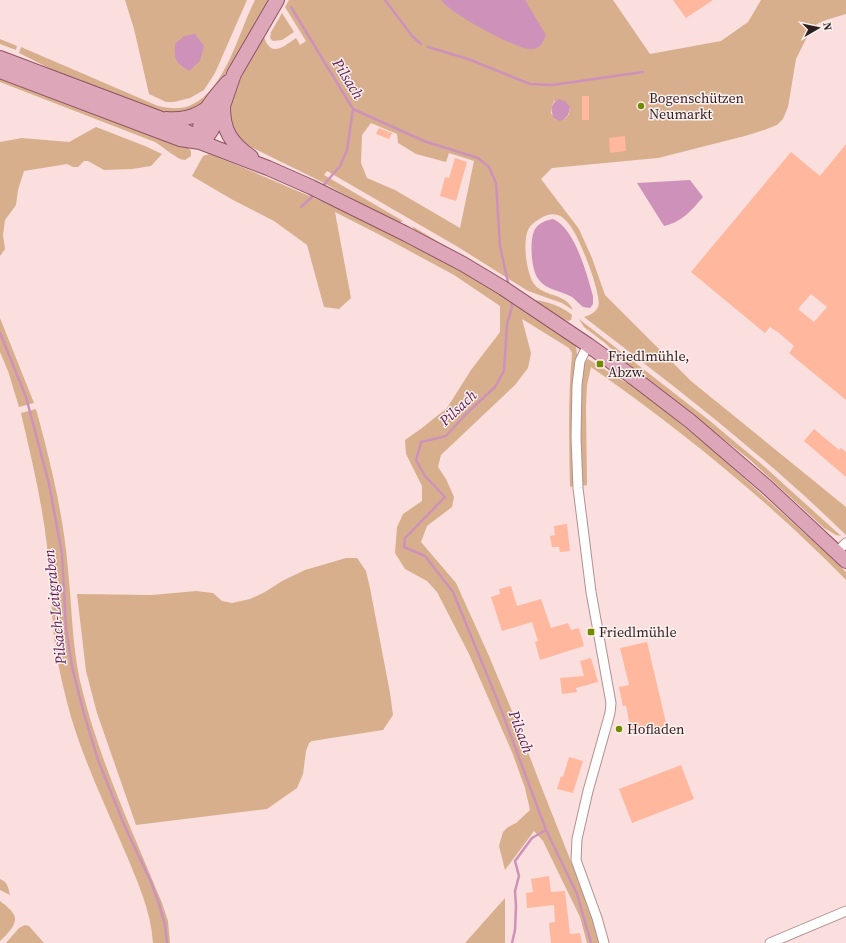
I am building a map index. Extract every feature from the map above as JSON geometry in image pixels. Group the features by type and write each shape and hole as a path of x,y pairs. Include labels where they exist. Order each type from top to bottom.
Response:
{"main road":[{"path":"200,142 199,128 206,109 234,74 277,0"},
{"path":"0,58 159,118 191,134 200,142"},
{"path":"0,71 180,139 200,142 268,168 311,187 430,246 503,288 588,345 690,420 843,552"},
{"path":"200,142 209,134 223,106 234,74"},
{"path":"223,106 224,121 230,138 242,150 268,168"},
{"path":"159,118 175,120 186,119 206,109"}],"street":[{"path":"588,345 580,361 576,385 578,488 591,592 611,703 610,713 577,839 576,860 597,918 604,943"},
{"path":"770,943 846,911"}],"shaded area":[{"path":"125,0 247,0 215,73 204,90 190,98 174,102 166,102 149,94 134,29"},
{"path":"255,0 268,0 219,84 205,103 189,111 164,113 69,78 19,53 21,47 158,106 183,108 203,98 222,74"},
{"path":"289,0 613,0 650,54 721,41 748,22 761,0 846,0 846,14 817,24 806,39 796,59 788,107 783,119 777,125 745,136 658,158 552,168 541,179 579,229 592,258 605,295 691,381 846,507 846,535 815,505 751,449 685,395 584,317 595,311 598,307 599,301 590,268 572,228 565,219 554,214 547,215 537,220 528,230 525,247 529,273 534,284 539,289 564,300 573,310 562,303 528,291 458,247 327,171 324,175 403,221 399,223 394,221 320,181 251,147 243,141 232,126 229,116 229,108 236,88 264,37 270,47 274,49 278,49 286,45 296,38 300,45 306,41 285,7","holes":["554,101 570,107 569,114 566,118 551,114","371,123 397,134 398,143 416,154 446,162 449,153 474,161 460,228 395,190 367,178 361,163 362,135"]},
{"path":"441,0 525,0 546,35 543,42 537,48 524,48 484,30 456,13 446,6"},
{"path":"282,13 294,32 282,40 273,41 270,38 271,32"},
{"path":"195,34 204,46 200,61 189,71 176,60 175,44 184,36"},
{"path":"0,39 17,46 16,50 0,44"},
{"path":"0,76 188,147 191,151 191,156 185,160 174,156 155,142 0,82"},
{"path":"559,99 566,102 570,107 567,116 560,121 554,118 552,112 554,103"},
{"path":"96,127 162,154 151,166 132,169 104,170 88,161 84,161 78,167 73,167 67,164 24,171 18,190 16,205 5,220 3,235 5,249 0,256 0,142 22,138 69,142"},
{"path":"209,154 365,220 481,282 576,345 574,486 570,487 569,453 569,403 572,353 569,348 522,319 531,353 528,368 515,385 441,455 438,467 446,479 454,497 452,507 427,526 421,542 456,583 489,656 589,907 600,943 587,943 580,917 543,841 534,831 505,870 499,846 503,832 508,827 516,823 530,810 525,788 512,752 469,654 437,592 427,581 405,569 395,553 397,527 403,514 422,501 422,486 406,454 405,440 447,408 471,370 500,332 500,306 454,275 335,212 351,298 339,309 324,307 307,245 274,221 233,200 192,176 203,156"},
{"path":"690,180 703,197 681,219 664,226 637,183"},
{"path":"553,219 561,224 568,232 579,253 593,296 593,304 590,308 583,307 572,297 546,286 536,276 532,255 533,234 535,229 541,223"},
{"path":"412,226 535,300 550,303 564,309 572,315 571,320 568,321 561,318 415,231"},
{"path":"0,318 34,403 19,407 8,371 0,352"},
{"path":"579,319 710,421 766,468 841,536 836,535 824,528 749,459 627,364 605,343 584,327"},
{"path":"588,359 623,381 636,387 717,454 835,561 846,572 846,580 755,494 691,441 591,367 587,385 586,407 587,485 582,486 579,418 581,380 584,366"},
{"path":"36,409 60,509 66,550 77,667 87,710 106,766 162,903 168,921 170,943 153,943 147,908 131,865 83,752 71,717 59,667 54,637 47,546 42,512 21,413"},
{"path":"346,558 357,558 366,571 370,588 393,715 383,730 312,741 309,743 306,751 303,774 297,788 267,809 136,825 97,713 86,671 77,594 152,595 196,591 213,593 222,601 232,603 250,599 305,570"},
{"path":"0,879 6,883 10,895 0,890"},
{"path":"505,898 505,943 465,943"},
{"path":"0,901 8,907 14,915 15,922 0,941"},
{"path":"25,925 29,926 44,943 6,943 19,928"}],"building":[{"path":"673,0 713,0 686,18"},
{"path":"582,96 589,96 589,120 582,120"},
{"path":"379,128 392,133 389,139 376,134"},
{"path":"625,136 626,151 610,153 609,138"},
{"path":"846,144 846,400 789,353 794,346 779,333 770,327 765,333 691,272 791,152 820,176","holes":["811,294 827,307 814,322 798,309"]},
{"path":"455,158 467,162 456,201 440,196 445,177 449,178"},
{"path":"814,429 839,450 841,448 846,452 846,477 804,441"},
{"path":"567,524 570,551 560,552 559,547 552,547 550,536 555,535 554,526"},
{"path":"511,586 517,606 541,599 551,628 568,623 571,630 579,628 584,646 540,660 535,642 538,641 532,622 502,631 491,597 500,594 499,589"},
{"path":"647,642 667,727 632,735 626,706 623,706 619,687 629,685 620,648"},
{"path":"591,658 598,682 576,688 577,692 562,694 560,678 584,676 580,661"},
{"path":"569,757 583,761 573,793 557,789 561,776 563,777"},
{"path":"681,765 694,799 632,823 619,789"},
{"path":"549,876 551,892 565,891 570,934 580,933 582,943 551,943 549,923 555,922 554,905 527,908 526,893 533,892 531,879"}],"waterway":[{"path":"385,0 413,37 421,44"},
{"name":"Pilsach","path":"291,7 353,109 424,141 478,158 489,167 496,183 500,246 509,287"},
{"path":"428,47 468,59 530,84 552,85 643,72"},
{"path":"322,187 340,166 347,150 353,109"},
{"path":"301,207 315,194"},
{"name":"Pilsach","path":"511,299 512,307 507,324 504,371 495,387 467,413 446,436 421,442 416,460 425,476 445,497 405,538 404,547 425,556 453,592 499,704 546,830 577,894 591,943"},
{"name":"Pilsach-Leitgraben","path":"0,333 26,397 49,484 62,554 66,628 72,667 84,714 98,760 125,827 151,882 159,904 165,925 167,943"},
{"path":"512,943 515,930 515,891 519,876 515,861 532,838 546,830"}],"place":[{"name":"Bogenschützen Neumarkt","path":"641,106"},
{"name":"Friedlmühle, Abzw.","path":"600,364"},
{"name":"Friedlmühle","path":"591,632"},
{"name":"Hofladen","path":"619,729"}]}
